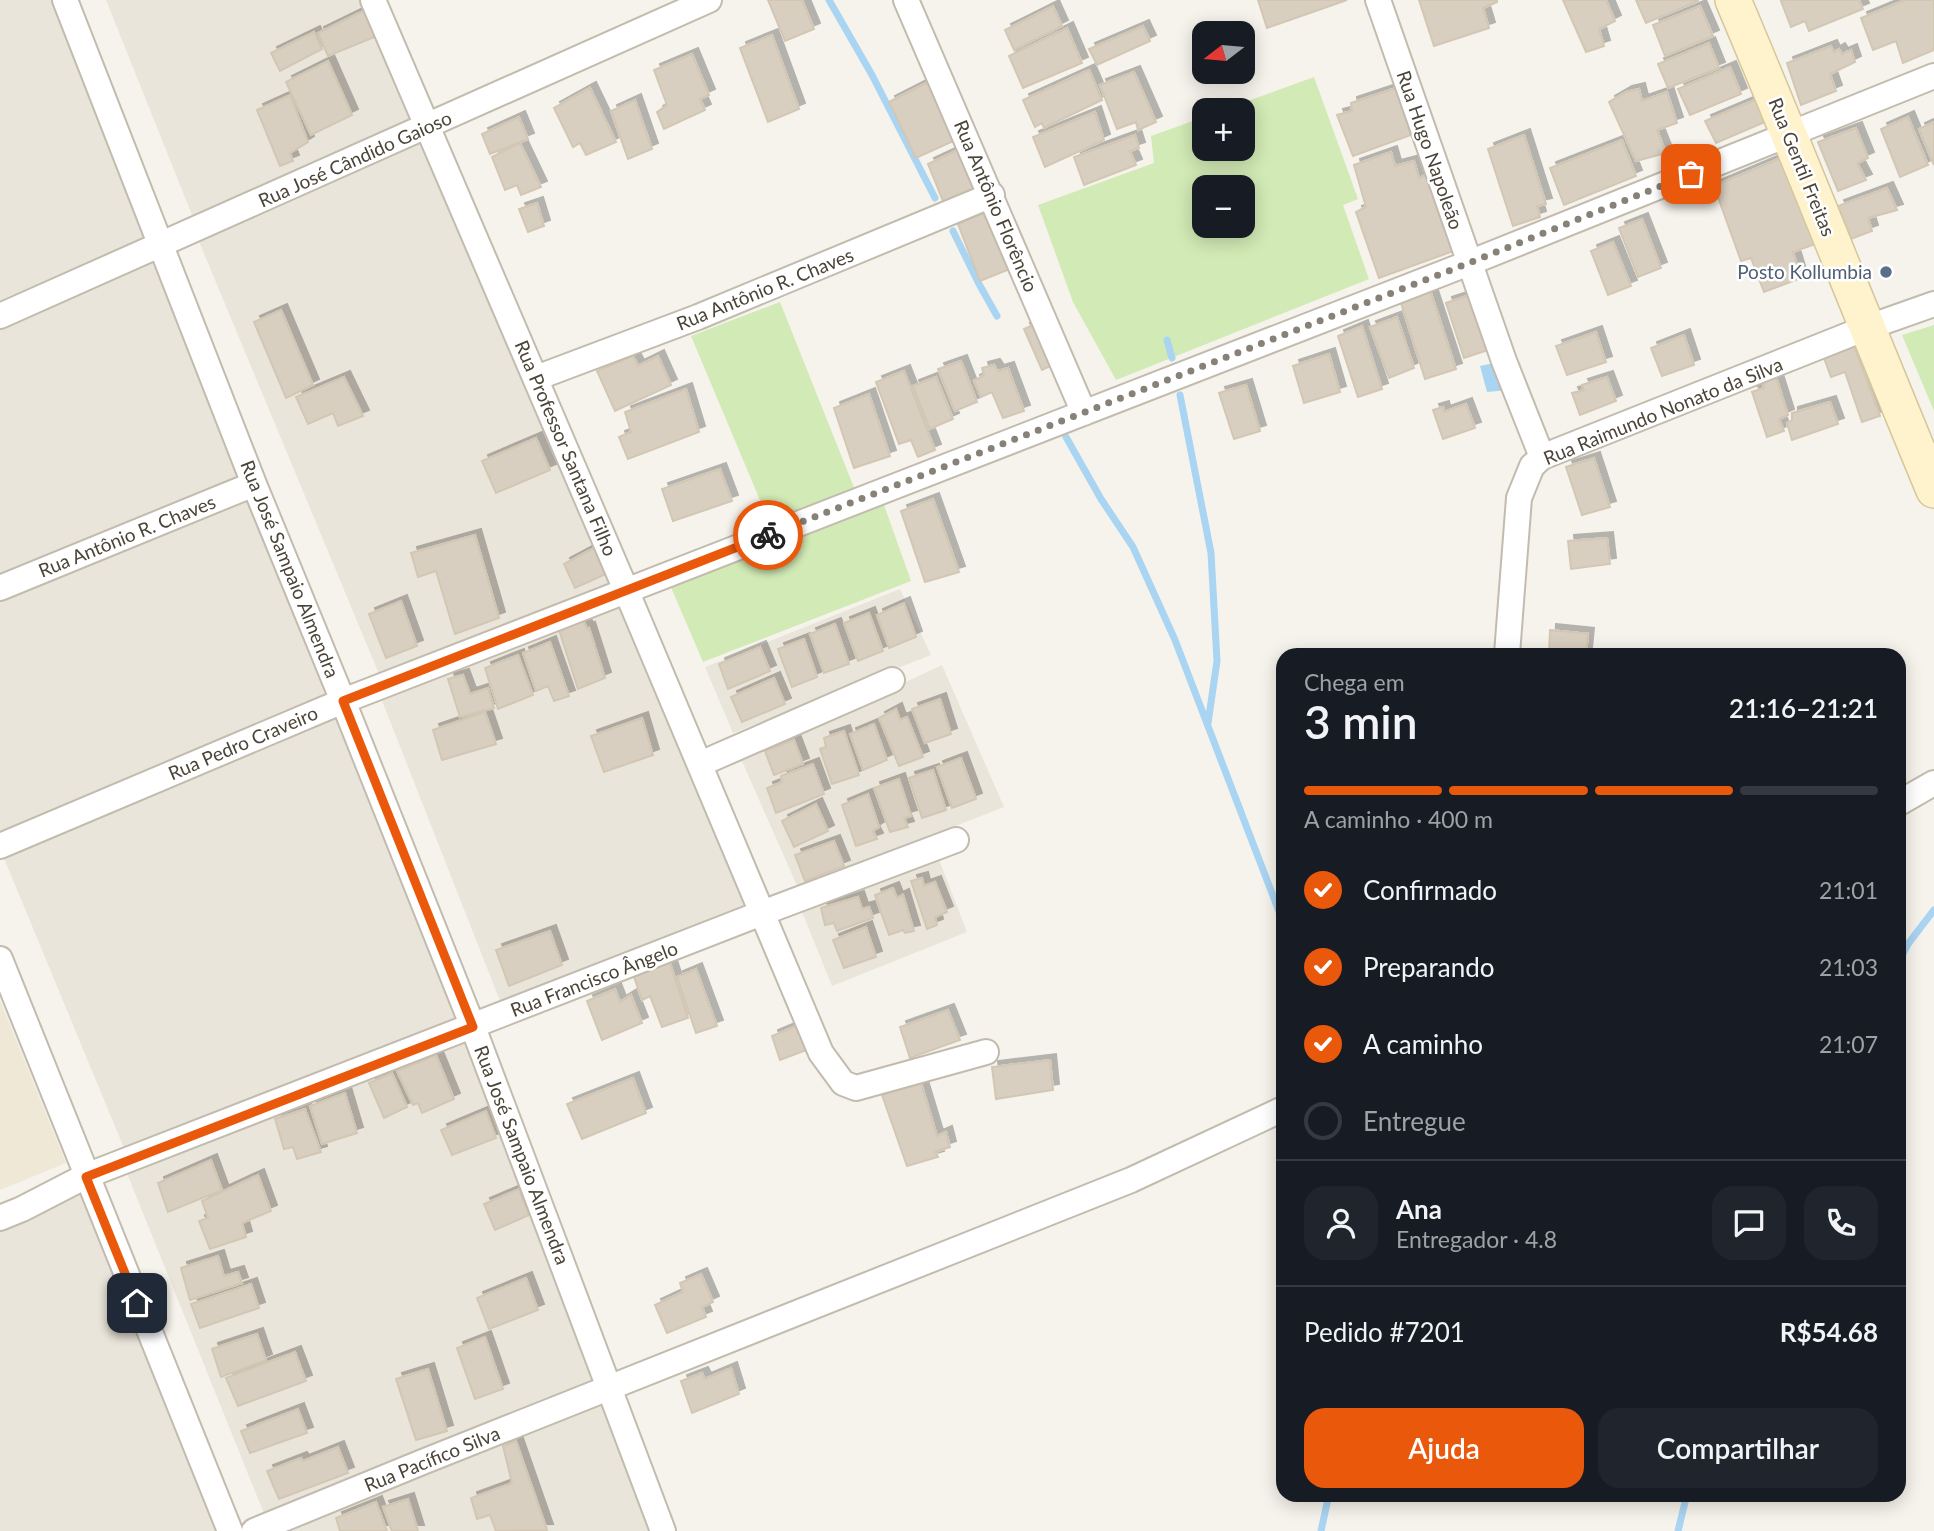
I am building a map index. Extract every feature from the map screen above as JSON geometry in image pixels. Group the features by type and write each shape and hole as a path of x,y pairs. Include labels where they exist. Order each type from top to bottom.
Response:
{"main road":[{"name":"Rua Gentil Freitas","path":"1733,0 1934,490"}],"street":[{"name":"Rua José Sampaio Almendra","path":"65,0 254,484 473,1027 663,1531"},
{"name":"Rua Professor Santana Filho","path":"373,0 821,1053 844,1083 856,1088 986,1052"},
{"name":"Rua José Cândido Gaioso","path":"0,316 709,0"},
{"name":"Rua Antônio Florêncio","path":"906,0 1084,413"},
{"name":"Rua Hugo Napoleão","path":"1378,0 1504,361 1542,457"},
{"name":"Rua Pedro Craveiro","path":"0,846 343,701 1469,263 1934,76"},
{"name":"Rua Antônio R. Chaves","path":"536,378 698,317 992,195"},
{"name":"Rua Raimundo Nonato da Silva","path":"1508,648 1520,498 1532,466 1542,457 1866,328 1934,304"},
{"name":"Rua Antônio R. Chaves","path":"0,588 254,484"},
{"path":"700,764 892,680"},
{"path":"1906,799 1934,783"},
{"name":"Rua Francisco Ângelo","path":"0,1218 86,1177 956,840"},
{"path":"0,959 230,1531"},
{"name":"Rua Pacífico Silva","path":"254,1531 1131,1180 1276,1112"}],"shaded area":[{"path":"0,0 55,0 147,236 0,302"},
{"path":"106,0 364,0 418,123 192,215"},
{"path":"424,137 618,587 379,674 198,239"},
{"path":"155,257 242,480 0,575 0,330"},
{"path":"250,497 333,696 0,835 0,600"},
{"path":"900,589 931,655 733,733 705,667"},
{"path":"623,599 752,908 500,1001 379,693"},
{"path":"942,665 1004,807 798,888 741,759"},
{"path":"335,713 460,1019 124,1148 3,856"},
{"path":"938,857 967,932 832,986 802,912"},
{"path":"0,1000 66,1163 0,1190"},
{"path":"466,1038 598,1384 265,1516 126,1171"},
{"path":"81,1193 222,1531 0,1531 0,1226"},
{"path":"605,1400 654,1531 293,1531 300,1525"}],"green space":[{"path":"1314,77 1358,199 1343,205 1369,279 1116,380 1073,302 1038,205 1154,163 1151,136 1192,121 1192,161 1255,161 1255,98"},
{"path":"780,302 855,490 770,524 691,336"},
{"path":"1934,325 1934,411 1902,335"},
{"path":"884,505 911,581 703,662 670,585"}],"water":[{"path":"1504,361 1508,390 1487,392 1480,366"}],"building":[{"path":"768,0 802,0 814,29 785,41"},
{"path":"1258,0 1347,0 1267,28"},
{"path":"1419,0 1497,2 1483,8 1489,28 1434,46"},
{"path":"1563,0 1606,0 1615,21 1599,29 1604,46 1586,52"},
{"path":"1636,0 1698,0 1698,1 1646,23"},
{"path":"1859,0 1863,9 1809,31 1805,21 1791,27 1781,1"},
{"path":"1905,0 1934,0 1934,50 1903,63 1896,41 1873,50 1861,18"},
{"path":"1053,6 1062,26 1014,50 1005,30"},
{"path":"1700,6 1713,36 1665,56 1653,25"},
{"path":"365,10 377,36 328,56 318,33"},
{"path":"1143,26 1150,41 1097,65 1089,49"},
{"path":"1067,28 1082,63 1023,88 1009,56"},
{"path":"314,32 322,49 280,71 271,53"},
{"path":"772,35 799,109 768,122 740,48"},
{"path":"1709,43 1719,68 1668,88 1658,64"},
{"path":"1831,46 1834,52 1839,49 1842,54 1851,50 1855,62 1830,74 1836,91 1801,105 1787,63"},
{"path":"692,54 709,95 700,99 705,110 664,129 657,112 667,105 654,70"},
{"path":"328,61 352,115 311,135 286,82"},
{"path":"1730,67 1741,94 1690,115 1678,89"},
{"path":"1089,70 1102,100 1044,128 1042,123 1035,127 1023,100"},
{"path":"1134,72 1156,122 1138,130 1136,122 1117,129 1100,85"},
{"path":"934,79 960,138 916,158 889,102"},
{"path":"590,88 616,142 586,155 580,143 573,147 554,108"},
{"path":"1396,88 1411,135 1353,156 1337,115 1352,111 1351,103"},
{"path":"1639,89 1642,101 1667,92 1677,123 1657,130 1666,153 1636,161 1609,102 1626,92"},
{"path":"290,95 308,142 290,153 293,161 280,166 257,110"},
{"path":"1757,99 1765,122 1716,143 1705,121"},
{"path":"635,100 652,149 628,159 611,111"},
{"path":"1095,112 1104,140 1045,167 1033,137"},
{"path":"519,117 528,139 490,154 482,134"},
{"path":"1908,117 1928,165 1900,177 1881,129"},
{"path":"1934,122 1934,165 1919,129"},
{"path":"1856,128 1868,158 1857,163 1866,180 1838,191 1818,142"},
{"path":"1135,135 1139,148 1130,151 1136,165 1084,185 1074,157"},
{"path":"1524,135 1546,204 1537,206 1540,217 1513,226 1488,149"},
{"path":"1622,140 1636,176 1564,205 1550,168"},
{"path":"520,143 541,187 521,195 517,185 505,190 492,157"},
{"path":"964,147 982,190 945,206 928,164"},
{"path":"1391,152 1395,166 1414,161 1419,178 1434,172 1459,249 1379,278 1356,212 1366,207 1354,165"},
{"path":"1788,155 1821,242 1793,252 1801,278 1764,292 1751,258 1741,261 1714,186"},
{"path":"1887,188 1897,210 1868,218 1872,231 1851,239 1838,206"},
{"path":"537,203 544,226 528,232 519,209"},
{"path":"986,212 1010,269 980,281 958,224"},
{"path":"1642,219 1661,268 1638,277 1619,228"},
{"path":"1613,242 1631,286 1608,295 1591,251"},
{"path":"1430,290 1456,369 1425,379 1401,303"},
{"path":"1476,293 1494,348 1464,358 1446,303"},
{"path":"281,310 313,385 286,398 254,322"},
{"path":"1397,317 1414,368 1389,378 1370,327"},
{"path":"1042,321 1059,362 1042,370 1024,329"},
{"path":"1362,326 1382,389 1358,397 1338,336"},
{"path":"1596,332 1606,362 1567,375 1556,346"},
{"path":"1684,335 1694,365 1662,376 1651,348"},
{"path":"1854,346 1880,416 1862,422 1845,372 1831,377 1824,358"},
{"path":"1329,354 1340,392 1304,403 1293,366"},
{"path":"633,356 638,366 658,356 671,385 615,411 597,371"},
{"path":"961,361 977,402 955,411 938,369"},
{"path":"994,365 998,371 1008,368 1024,411 1003,418 992,392 981,397 974,381 984,375 982,368"},
{"path":"904,371 935,450 918,457 911,440 899,444 876,382"},
{"path":"344,377 363,416 338,426 333,413 308,424 296,397"},
{"path":"936,377 953,419 930,429 913,386"},
{"path":"1607,377 1616,401 1580,415 1572,393 1584,390 1582,385"},
{"path":"1776,377 1788,415 1779,419 1784,431 1767,437 1752,392 1764,388 1763,382"},
{"path":"1246,385 1260,431 1234,439 1219,393"},
{"path":"686,389 699,432 628,459 619,437 631,432 625,412"},
{"path":"869,394 890,456 854,468 834,408"},
{"path":"1830,402 1838,424 1792,440 1787,423 1792,420 1792,413"},
{"path":"1466,404 1475,428 1443,439 1433,410 1443,407 1444,412"},
{"path":"536,438 550,470 496,493 482,461"},
{"path":"1594,458 1610,507 1582,515 1566,467"},
{"path":"720,469 732,501 673,521 662,489"},
{"path":"933,499 959,572 925,582 901,511"},
{"path":"475,535 499,618 455,634 436,571 418,577 411,553"},
{"path":"1607,538 1610,564 1571,569 1568,541"},
{"path":"596,547 608,573 575,588 564,564"},
{"path":"401,601 417,646 386,658 369,614"},
{"path":"904,603 916,637 889,648 877,615"},
{"path":"869,613 883,651 858,661 844,623"},
{"path":"583,620 587,629 589,628 605,678 578,689 559,630"},
{"path":"835,624 849,664 824,673 810,634"},
{"path":"1550,630 1588,634 1587,648 1549,648"},
{"path":"804,639 817,677 792,687 778,649"},
{"path":"550,642 569,696 554,701 548,686 536,691 523,653"},
{"path":"760,647 770,671 728,689 719,664"},
{"path":"518,655 533,695 498,709 485,668"},
{"path":"463,675 470,694 488,688 494,708 460,717 448,679"},
{"path":"774,678 785,704 742,722 731,697"},
{"path":"940,699 951,734 925,743 912,709"},
{"path":"896,709 900,720 907,717 923,757 899,766 879,718"},
{"path":"485,712 496,744 442,760 433,730"},
{"path":"642,718 653,755 604,772 591,736"},
{"path":"874,724 887,760 863,770 850,734"},
{"path":"844,731 859,775 832,784 820,749 826,747 824,738"},
{"path":"794,740 803,764 774,775 765,751"},
{"path":"961,758 976,799 952,808 937,767"},
{"path":"813,764 824,794 776,813 767,788 782,782 781,776"},
{"path":"933,770 946,810 922,818 909,778"},
{"path":"899,779 911,816 904,818 908,827 890,832 874,788"},
{"path":"868,794 879,827 873,831 877,839 856,846 842,805"},
{"path":"816,804 828,831 794,847 782,821"},
{"path":"834,841 844,866 805,881 795,855"},
{"path":"922,878 924,886 935,882 947,912 935,917 937,925 927,929 911,881"},
{"path":"893,888 897,898 903,895 914,931 905,933 903,930 889,935 875,895"},
{"path":"858,897 862,909 869,907 873,918 837,931 834,923 825,925 821,908"},
{"path":"866,927 876,957 844,968 833,940"},
{"path":"550,931 562,965 509,986 496,950"},
{"path":"669,960 688,1018 662,1027 650,996 642,1000 633,974"},
{"path":"696,969 717,1026 696,1033 677,977"},
{"path":"615,989 620,1002 631,995 642,1023 602,1040 587,1001"},
{"path":"948,1010 960,1040 910,1058 900,1027"},
{"path":"803,1023 812,1048 780,1060 772,1036"},
{"path":"436,1055 454,1099 422,1113 418,1103 413,1105 397,1071"},
{"path":"1050,1060 1053,1090 996,1099 992,1067"},
{"path":"392,1073 407,1107 384,1118 369,1083"},
{"path":"633,1078 646,1113 582,1139 567,1104"},
{"path":"921,1083 937,1136 946,1132 950,1147 935,1152 938,1157 907,1166 882,1095"},
{"path":"345,1093 357,1133 322,1144 310,1106"},
{"path":"305,1109 321,1152 297,1159 293,1147 284,1149 275,1119"},
{"path":"486,1111 496,1138 452,1155 441,1130"},
{"path":"211,1160 222,1190 168,1212 158,1183"},
{"path":"258,1175 271,1211 242,1223 246,1237 210,1249 199,1221 208,1218 202,1201"},
{"path":"519,1189 529,1215 495,1230 484,1204"},
{"path":"218,1256 224,1276 238,1272 242,1283 190,1300 181,1268"},
{"path":"701,1274 713,1302 702,1307 706,1317 667,1333 655,1305 683,1292 680,1283"},
{"path":"526,1278 538,1310 489,1329 477,1298"},
{"path":"251,1284 259,1308 200,1328 191,1304"},
{"path":"257,1334 266,1360 221,1377 212,1349"},
{"path":"485,1337 503,1389 475,1399 457,1348"},
{"path":"295,1352 306,1381 238,1406 226,1378"},
{"path":"731,1368 739,1394 692,1413 681,1381 702,1373 705,1379"},
{"path":"428,1369 447,1431 416,1440 396,1379"},
{"path":"298,1409 307,1433 250,1453 241,1431"},
{"path":"516,1441 547,1530 496,1531 490,1515 477,1519 471,1498 512,1483 503,1446"},
{"path":"338,1447 348,1473 279,1499 267,1471"},
{"path":"408,1499 418,1531 392,1531 383,1507"},
{"path":"376,1502 387,1531 340,1531 336,1518"}],"waterway":[{"path":"829,0 872,75 935,198"},
{"path":"953,231 997,316"},
{"path":"1167,340 1172,358"},
{"path":"1180,395 1211,553 1217,661 1208,723"},
{"path":"1066,437 1101,499 1133,547 1175,640 1276,904"},
{"path":"1906,948 1934,910"},
{"path":"1321,1531 1327,1502"},
{"path":"1678,1531 1685,1502"}],"way so far":[{"path":"768,535 1691,174"}],"place":[{"name":"Posto Kollumbia","path":"1886,272"}],"route":[{"path":"137,1303 86,1177 473,1027 343,701 768,535"}]}
